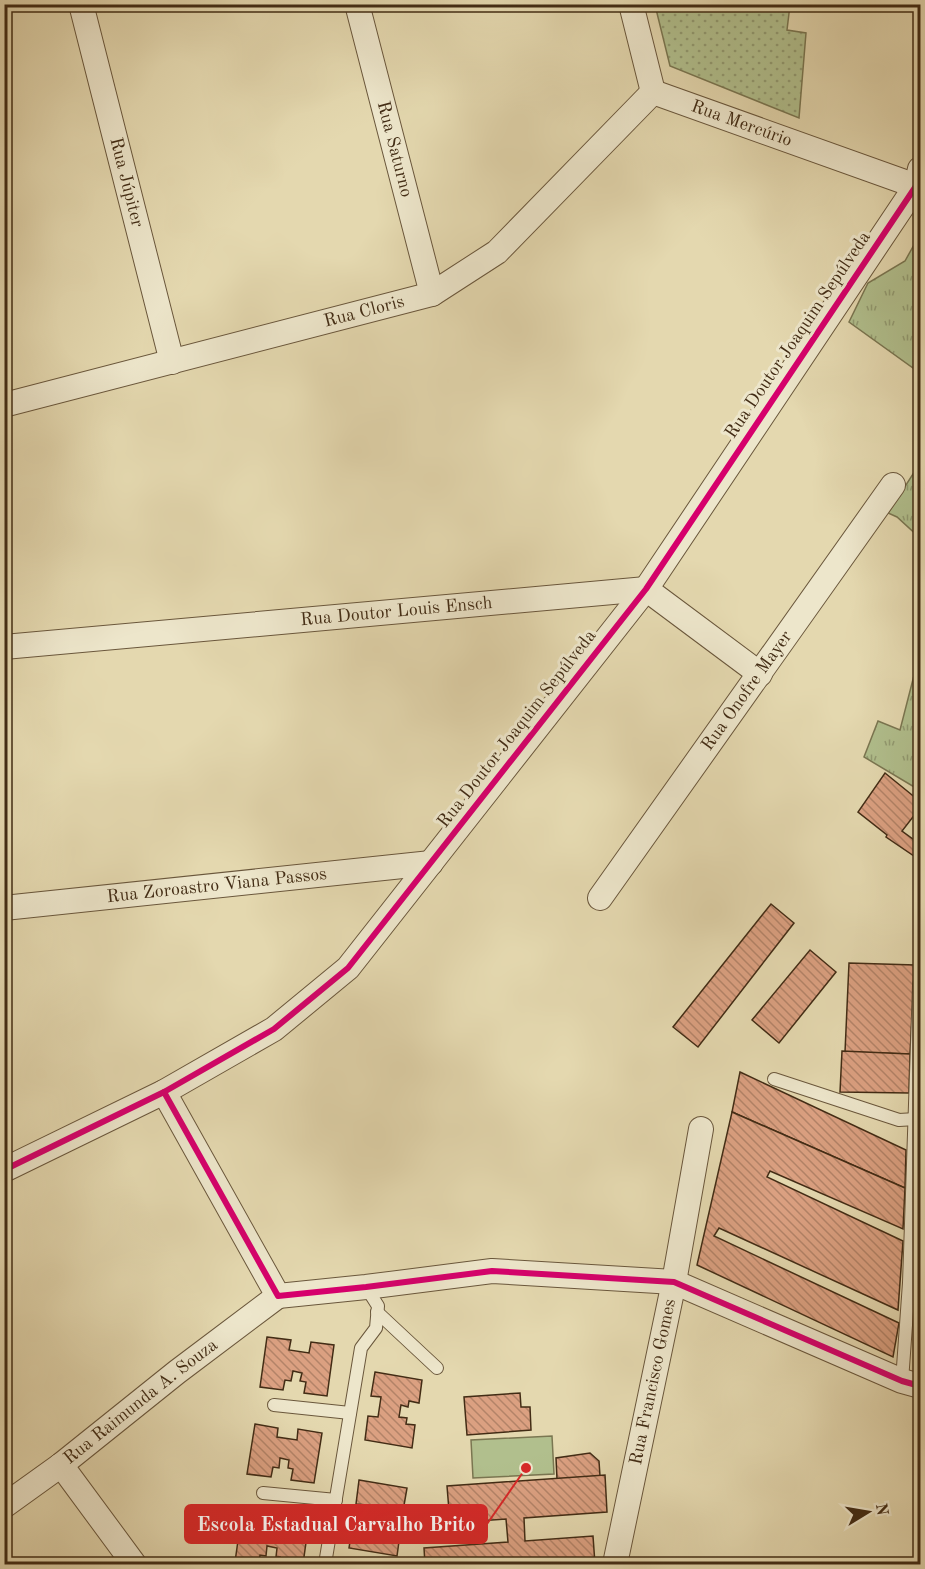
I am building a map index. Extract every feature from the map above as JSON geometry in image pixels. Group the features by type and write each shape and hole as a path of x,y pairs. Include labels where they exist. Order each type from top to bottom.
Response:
{"street":[{"name":"Rua Júpiter","path":"81,4 172,362"},
{"name":"Rua Saturno","path":"357,4 432,294"},
{"path":"631,4 653,92"},
{"name":"Rua Cloris","path":"4,405 432,294 497,252 653,92"},
{"name":"Rua Mercúrio","path":"653,92 918,177"},
{"name":"Rua Doutor Joaquim Sepúlveda","path":"4,1170 164,1092 274,1029 348,968 646,589 918,177"},
{"name":"Rua Onofre Mayer","path":"600,898 893,485"},
{"path":"646,589 760,674"},
{"name":"Rua Doutor Louis Ensch","path":"4,647 646,589"},
{"name":"Rua Zoroastro Viana Passos","path":"4,908 431,863"},
{"path":"164,1092 278,1296 492,1270 674,1282 911,1384"},
{"name":"Rua Francisco Gomes","path":"615,1564 674,1282 701,1129"},
{"name":"Rua Raimunda A. Souza","path":"4,1506 61,1465 177,1372 278,1296"},
{"path":"61,1465 134,1564"}],"lane":[{"path":"911,1384 915,1281 919,985 921,980"},
{"path":"774,1079 899,1120 916,1119"},
{"path":"325,1564 361,1348 376,1329 378,1306 366,1287"},
{"path":"377,1311 437,1368"},
{"path":"274,1405 350,1413"},
{"path":"263,1493 336,1500"}],"green space":[{"path":"655,5 790,5 787,30 806,33 799,118 670,66"},
{"path":"920,214 920,373 849,322 868,283 905,261 915,243"},
{"path":"920,463 920,538 897,517 888,513"},
{"path":"920,652 920,844 917,842 916,788 864,757 878,721 900,730"},
{"path":"552,1436 554,1474 473,1478 471,1440"}],"building":[{"path":"885,773 917,799 916,813 902,831 917,842 914,856 886,837 887,835 858,812"},
{"path":"771,904 794,923 698,1047 673,1027"},
{"path":"810,950 836,972 779,1043 752,1020"},
{"path":"849,963 915,965 910,1054 845,1052"},
{"path":"842,1051 910,1054 909,1093 840,1092"},
{"path":"740,1072 906,1150 905,1188 732,1112"},
{"path":"732,1112 905,1188 903,1229 770,1171 767,1177 903,1241 898,1310 719,1228 714,1236 899,1323 893,1357 697,1265"},
{"path":"267,1337 291,1340 289,1350 309,1353 311,1342 334,1345 327,1396 304,1393 306,1382 300,1381 302,1373 293,1371 291,1381 285,1380 283,1390 260,1387"},
{"path":"375,1372 422,1380 419,1403 409,1401 408,1407 401,1405 399,1417 407,1418 406,1424 415,1425 412,1448 365,1440 368,1416 378,1417 381,1397 371,1396"},
{"path":"520,1393 521,1407 530,1407 531,1430 467,1435 464,1397"},
{"path":"255,1424 278,1428 277,1437 297,1440 298,1429 322,1433 314,1483 291,1480 293,1469 288,1468 289,1460 280,1458 279,1468 273,1467 271,1477 247,1474"},
{"path":"590,1453 599,1461 600,1476 557,1479 556,1458"},
{"path":"605,1475 607,1512 524,1518 525,1541 593,1536 595,1564 425,1564 424,1548 508,1542 506,1519 450,1523 447,1486"},
{"path":"359,1480 407,1488 403,1511 394,1509 393,1514 385,1513 383,1525 391,1526 390,1532 400,1534 397,1556 349,1548 353,1524 362,1525 366,1505 356,1504"},
{"path":"242,1512 266,1516 265,1525 285,1528 286,1517 309,1521 303,1564 280,1564 280,1557 276,1557 277,1548 267,1546 266,1556 260,1555 259,1564 235,1562"}],"cycle path":[{"path":"4,1170 164,1092 274,1029 348,968 646,589 916,186 920,169"},
{"path":"164,1092 278,1296 492,1271 674,1282 902,1381 920,1386"}],"place":[{"name":"Escola Estadual Carvalho Brito","path":"526,1468"}]}
